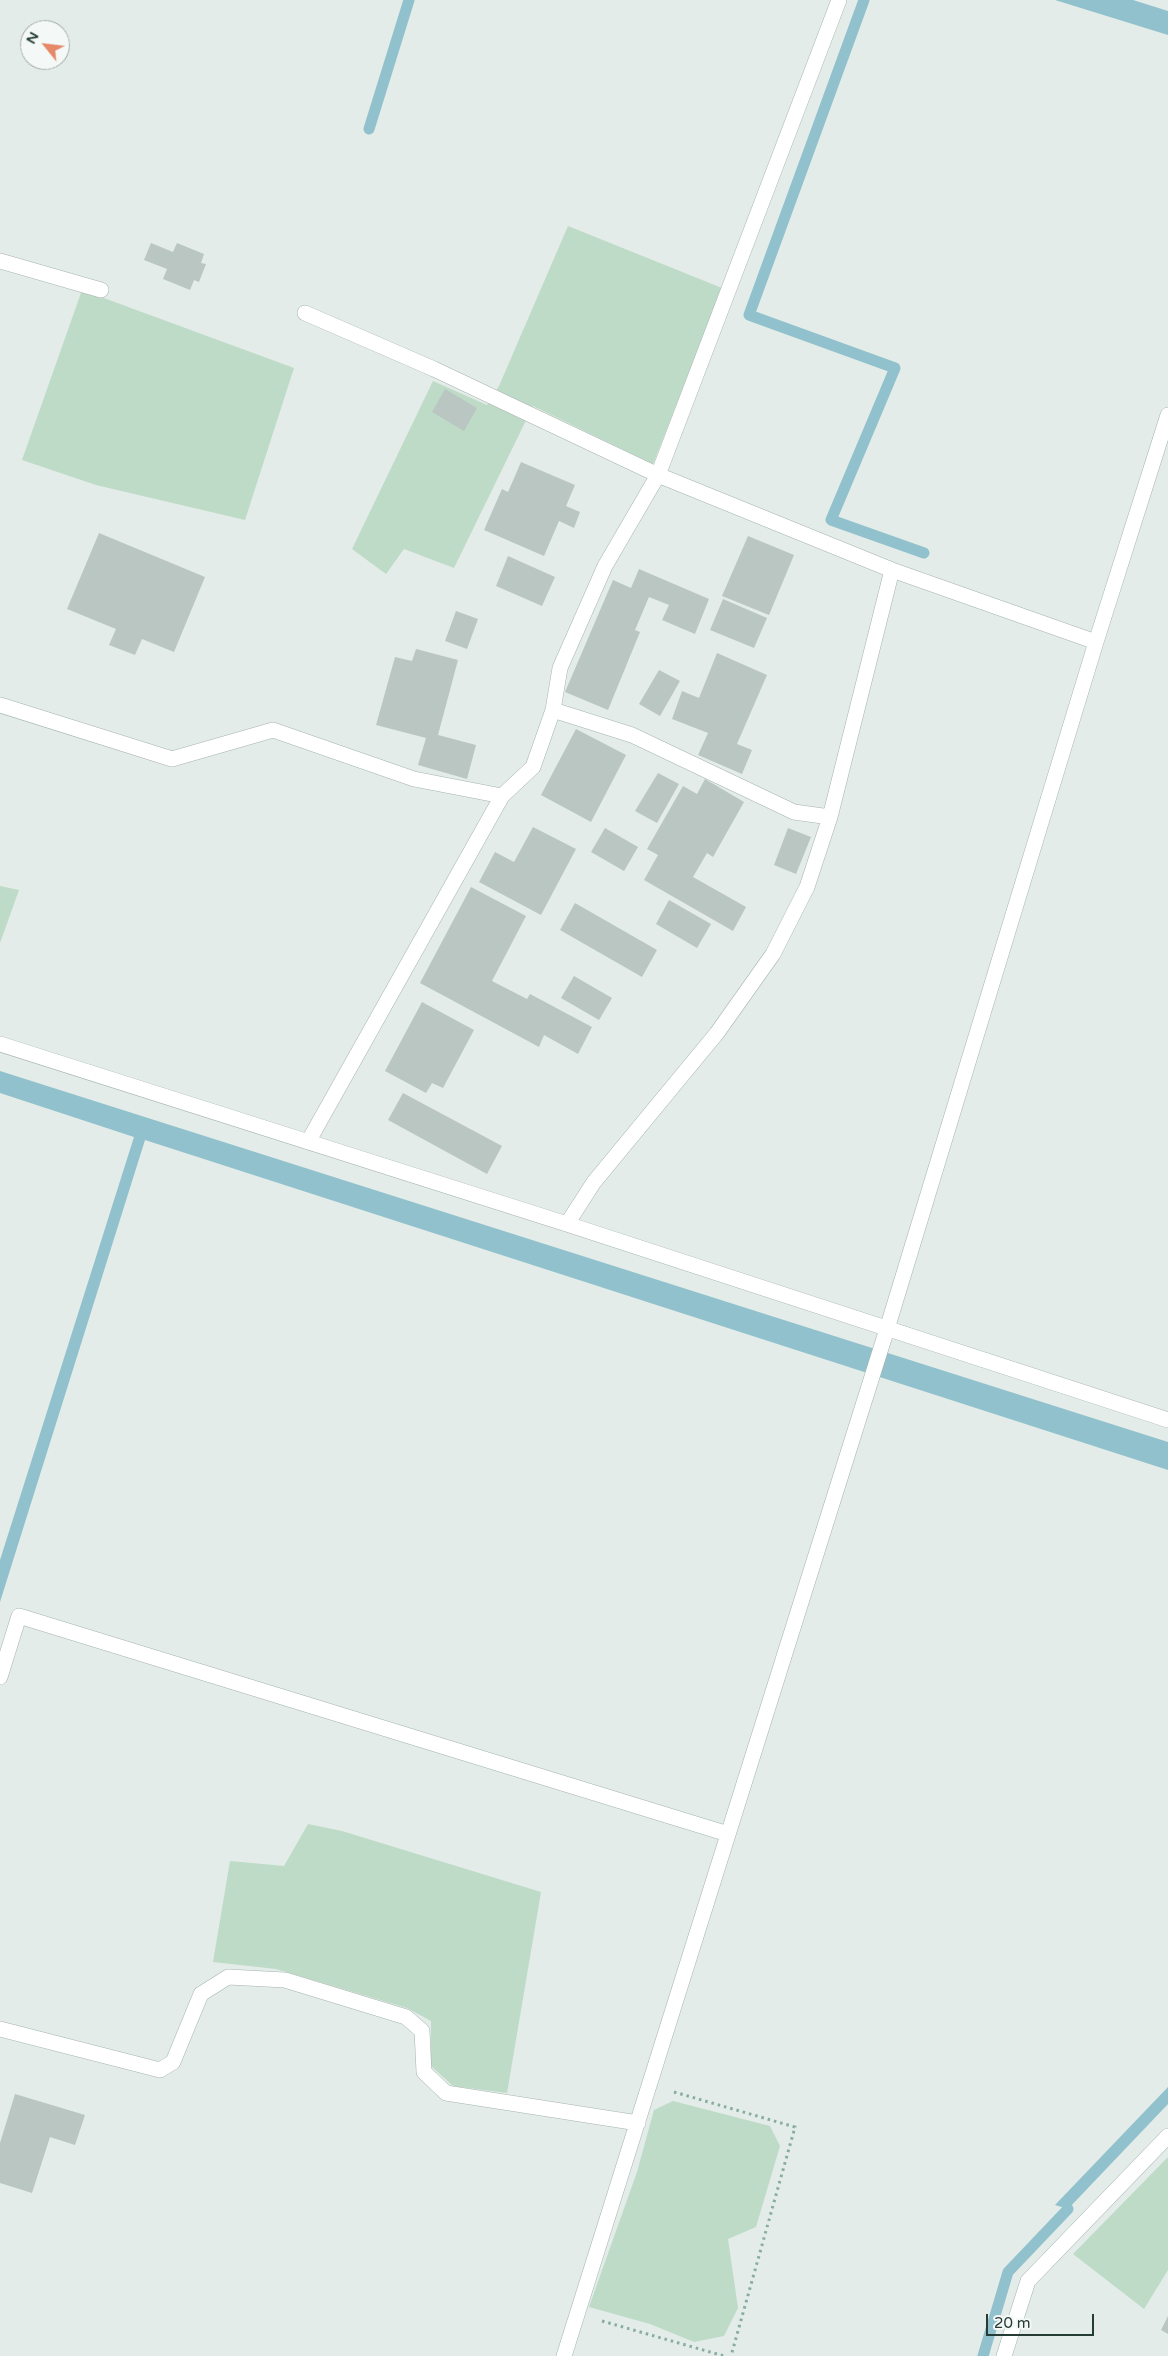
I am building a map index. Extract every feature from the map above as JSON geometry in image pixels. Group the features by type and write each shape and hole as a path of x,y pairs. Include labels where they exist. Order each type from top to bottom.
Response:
{"street":[{"path":"308,1142 502,796 533,767 553,710 560,668 606,566 658,475 839,0"},
{"path":"0,261 101,290"},
{"path":"305,313 434,369 658,475 892,570 1096,642"},
{"path":"564,2356 869,1388 1096,642 1168,415"},
{"path":"567,1224 594,1182 717,1033 773,954 808,887 830,817 892,570"},
{"path":"0,705 172,759 273,730 414,779 502,796"},
{"path":"553,710 632,735 794,812 830,817"},
{"path":"0,1044 567,1224 1168,1420"},
{"path":"0,1677 19,1616 728,1834"},
{"path":"0,2029 160,2070 173,2062 201,1994 228,1977 285,1980 406,2017 422,2031 424,2072 446,2093 638,2123"},
{"path":"1004,2356 1028,2281 1168,2136"}],"path":[{"path":"650,2085 794,2127 731,2356"},
{"path":"578,2314 724,2356"}],"green space":[{"path":"568,226 722,288 653,464 533,406 454,568 404,549 386,574 352,549 433,381 487,405 499,386"},
{"path":"82,290 294,368 245,520 96,485 22,460"},
{"path":"0,886 19,890 0,943"},
{"path":"308,1824 342,1831 541,1892 507,2093 453,2086 431,2066 431,2021 407,2008 276,1969 213,1962 230,1861 284,1866"},
{"path":"673,2101 770,2126 780,2146 756,2227 728,2239 738,2308 724,2336 694,2342 650,2324 589,2307 637,2172 654,2110"},
{"path":"1168,2157 1168,2270 1144,2309 1073,2254"}],"water":[{"path":"1055,0 1133,0 1168,11 1168,35"},
{"path":"0,1071 1168,1442 1168,1470 145,1140 0,1602 0,1560 134,1137 0,1093"},
{"path":"1168,2087 1168,2104 1068,2209 1055,2205"}],"building":[{"path":"151,243 173,252 177,243 204,254 201,263 206,264 199,282 194,280 190,290 163,279 167,269 144,260"},
{"path":"445,389 477,408 464,431 432,412"},
{"path":"521,462 575,485 566,506 580,512 574,528 559,521 544,556 484,530 502,489 508,492"},
{"path":"99,533 205,577 174,652 142,639 135,655 109,645 116,629 67,609"},
{"path":"748,536 794,555 769,615 722,596"},
{"path":"508,556 555,577 542,606 496,586"},
{"path":"639,569 709,599 695,634 662,620 669,605 649,597 635,630 640,632 608,710 565,692 613,580 631,588"},
{"path":"723,599 767,618 754,648 710,630"},
{"path":"456,611 478,619 467,649 445,641"},
{"path":"416,649 458,660 438,735 476,745 467,779 418,765 426,738 376,725 395,657 412,661"},
{"path":"717,653 767,675 737,744 752,750 742,774 698,755 708,733 672,719 682,691 699,698"},
{"path":"659,670 680,681 660,716 639,704"},
{"path":"576,729 626,755 591,822 541,795"},
{"path":"658,773 679,784 657,823 635,811"},
{"path":"705,779 744,802 713,857 707,853 693,877 746,907 733,931 644,880 658,855 647,849 683,786 697,794"},
{"path":"533,827 576,849 541,915 479,882 495,852 514,862"},
{"path":"605,828 638,847 624,871 591,852"},
{"path":"788,828 811,837 796,874 774,865"},
{"path":"471,887 526,916 492,981 527,999 530,994 592,1027 578,1054 544,1035 539,1047 420,983"},
{"path":"669,900 711,924 697,948 656,924"},
{"path":"575,903 657,950 642,977 560,930"},
{"path":"574,976 612,998 599,1020 561,998"},
{"path":"422,1002 474,1030 443,1088 432,1083 426,1093 385,1071"},
{"path":"403,1093 502,1146 487,1174 388,1120"},
{"path":"15,2094 85,2115 75,2145 50,2137 32,2193 0,2183 0,2143"},
{"path":"1168,2316 1168,2334 1161,2330"}],"waterway":[{"path":"369,129 409,0"},
{"path":"864,0 749,315 895,368 831,520 924,553"},
{"path":"983,2356 1008,2272 1068,2209"}]}
